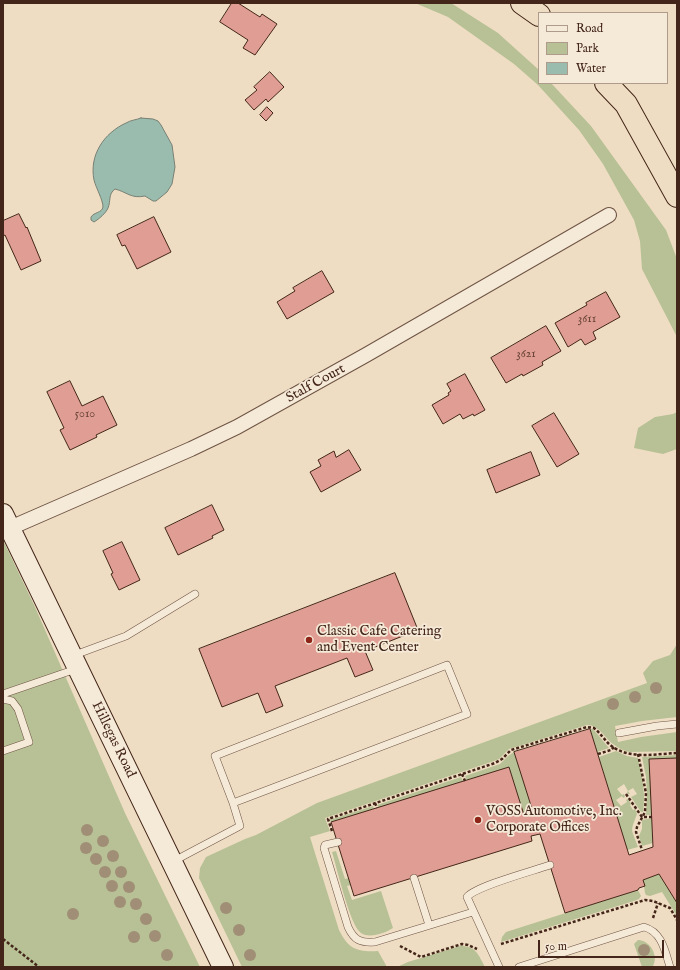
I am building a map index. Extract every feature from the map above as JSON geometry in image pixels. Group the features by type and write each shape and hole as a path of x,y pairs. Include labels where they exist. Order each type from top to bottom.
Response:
{"highway":[{"path":"522,3 538,14"},
{"path":"607,84 626,104 677,196"}],"main road":[{"name":"Hillegas Road","path":"6,521 223,967"}],"street":[{"name":"Stalf Court","path":"6,521 190,449 238,427 609,215"}],"lane":[{"path":"3,694 75,662 126,636 195,594"},
{"path":"172,862 240,826 215,756 447,665 467,714 233,803"},
{"path":"3,699 12,701 18,709 29,742 3,751"},
{"path":"619,733 677,724"},
{"path":"338,842 325,845 324,848 344,917 352,936 358,940 366,943 375,942 473,912"},
{"path":"499,967 466,897 470,893 484,887 550,865"},
{"path":"414,878 429,925"},
{"path":"519,967 644,927 652,929 660,939 670,967"}],"path":[{"path":"325,834 332,832 328,819 499,762 511,750 587,727 594,728 614,747 622,752 638,754 677,753"},
{"path":"598,754 611,750 614,747"},
{"path":"638,754 646,793 645,812 636,832 642,850"},
{"path":"462,774 465,781"},
{"path":"626,794 642,817"},
{"path":"375,803 377,808"},
{"path":"642,817 652,817"},
{"path":"501,944 645,900 670,908 677,920"},
{"path":"652,919 658,903"},
{"path":"3,939 40,967"},
{"path":"399,946 421,957 462,944 481,951"}],"green space":[{"path":"415,3 451,3 498,33 538,69 538,84 552,84 591,126 666,230 677,259 677,337 642,269 640,241 634,220 603,164 579,130 538,85 514,64 448,17"},
{"path":"677,412 677,449 663,454 634,448 638,428 655,417"},
{"path":"3,540 35,607 125,813 200,967 3,967"},
{"path":"677,644 677,717 615,726 618,742 677,732 677,751 626,751 613,744 595,727 587,725 509,749 499,759 494,761 325,818 330,831 310,837 339,930 350,946 365,951 378,951 387,967 242,967 199,878 200,868 206,857 256,835 317,803 647,683 643,673 653,661 670,655"},
{"path":"590,729 593,729 609,748 597,752"},
{"path":"616,751 627,756 638,758 643,785 643,812 641,812 631,797 637,794 633,788 628,791 624,784 617,789 622,795 624,794 625,797 623,798 622,796 616,800 621,806 627,802 626,800 628,799 633,810 635,809 637,814 632,830 638,847 627,850 599,757"},
{"path":"514,752 533,812 524,815 509,767 467,780 465,776 500,764"},
{"path":"677,755 652,815 646,815 646,777 642,757"},
{"path":"461,777 463,781 379,808 377,805"},
{"path":"373,806 374,809 331,822 330,820"},
{"path":"652,818 653,843 642,846 639,836 642,829 642,820"},
{"path":"336,851 345,879 349,878 351,885 347,886 352,900 381,891 393,928 382,933 365,935 357,928 348,909 340,883 332,852"},
{"path":"659,874 677,903 677,916 662,892 650,896 646,895 645,893 643,880"},
{"path":"638,890 641,896 639,899 634,901 501,942 502,937 506,932"},
{"path":"638,940 646,943 652,949 655,958 653,966 642,967 634,944"},
{"path":"460,946 470,947 473,949 485,967 397,967 408,962"}],"water":[{"path":"141,118 158,121 172,145 175,167 172,184 167,192 156,201 153,201 145,196 136,197 115,189 110,195 107,210 94,222 91,220 91,217 103,207 94,180 93,171 96,154 105,139 118,127"}],"building":[{"path":"232,3 238,3 260,17 262,14 277,24 255,55 243,48 248,40 220,22"},
{"path":"270,72 284,87 268,102 266,99 254,110 245,100 257,90 254,87"},
{"path":"267,107 273,113 266,121 260,115"},
{"path":"19,214 26,228 27,227 41,261 21,270 5,235 3,236 3,221"},
{"path":"154,217 171,252 137,269 125,245 122,246 117,235"},
{"path":"322,271 334,292 287,319 277,302 295,291 293,288"},
{"path":"606,292 620,317 593,332 596,339 585,345 581,339 568,347 555,323 587,305 586,303"},
{"path":"546,326 561,351 542,362 543,365 506,383 491,358"},
{"path":"465,374 485,410 474,416 473,414 463,419 460,414 443,424 432,405 449,395 448,393 451,391 447,384"},
{"path":"70,381 82,406 103,396 117,425 96,435 97,437 70,450 60,430 64,428 47,392"},
{"path":"554,413 579,454 557,467 532,426"},
{"path":"349,450 361,470 321,492 310,472 321,466 318,460 334,451 336,457"},
{"path":"531,452 540,475 496,493 487,470"},
{"path":"212,505 224,530 212,536 213,538 178,555 165,528"},
{"path":"122,542 140,580 119,590 111,574 113,573 103,551"},
{"name":"Classic Cafe Catering and Event Center","path":"395,573 418,630 365,651 373,670 355,677 347,658 275,686 283,706 266,713 258,693 222,707 199,649"},
{"name":"VOSS Automotive, Inc. Corporate Offices","path":"590,729 629,855 653,847 649,759 677,758 677,903 659,874 643,880 645,886 639,888 638,890 565,913 540,834 531,836 532,841 354,896 331,822 509,767 524,815 533,812 514,752"}],"place":[{"name":"Classic Cafe Catering and Event Center","path":"309,640"},
{"name":"VOSS Automotive, Inc. Corporate Offices","path":"478,820"}]}
